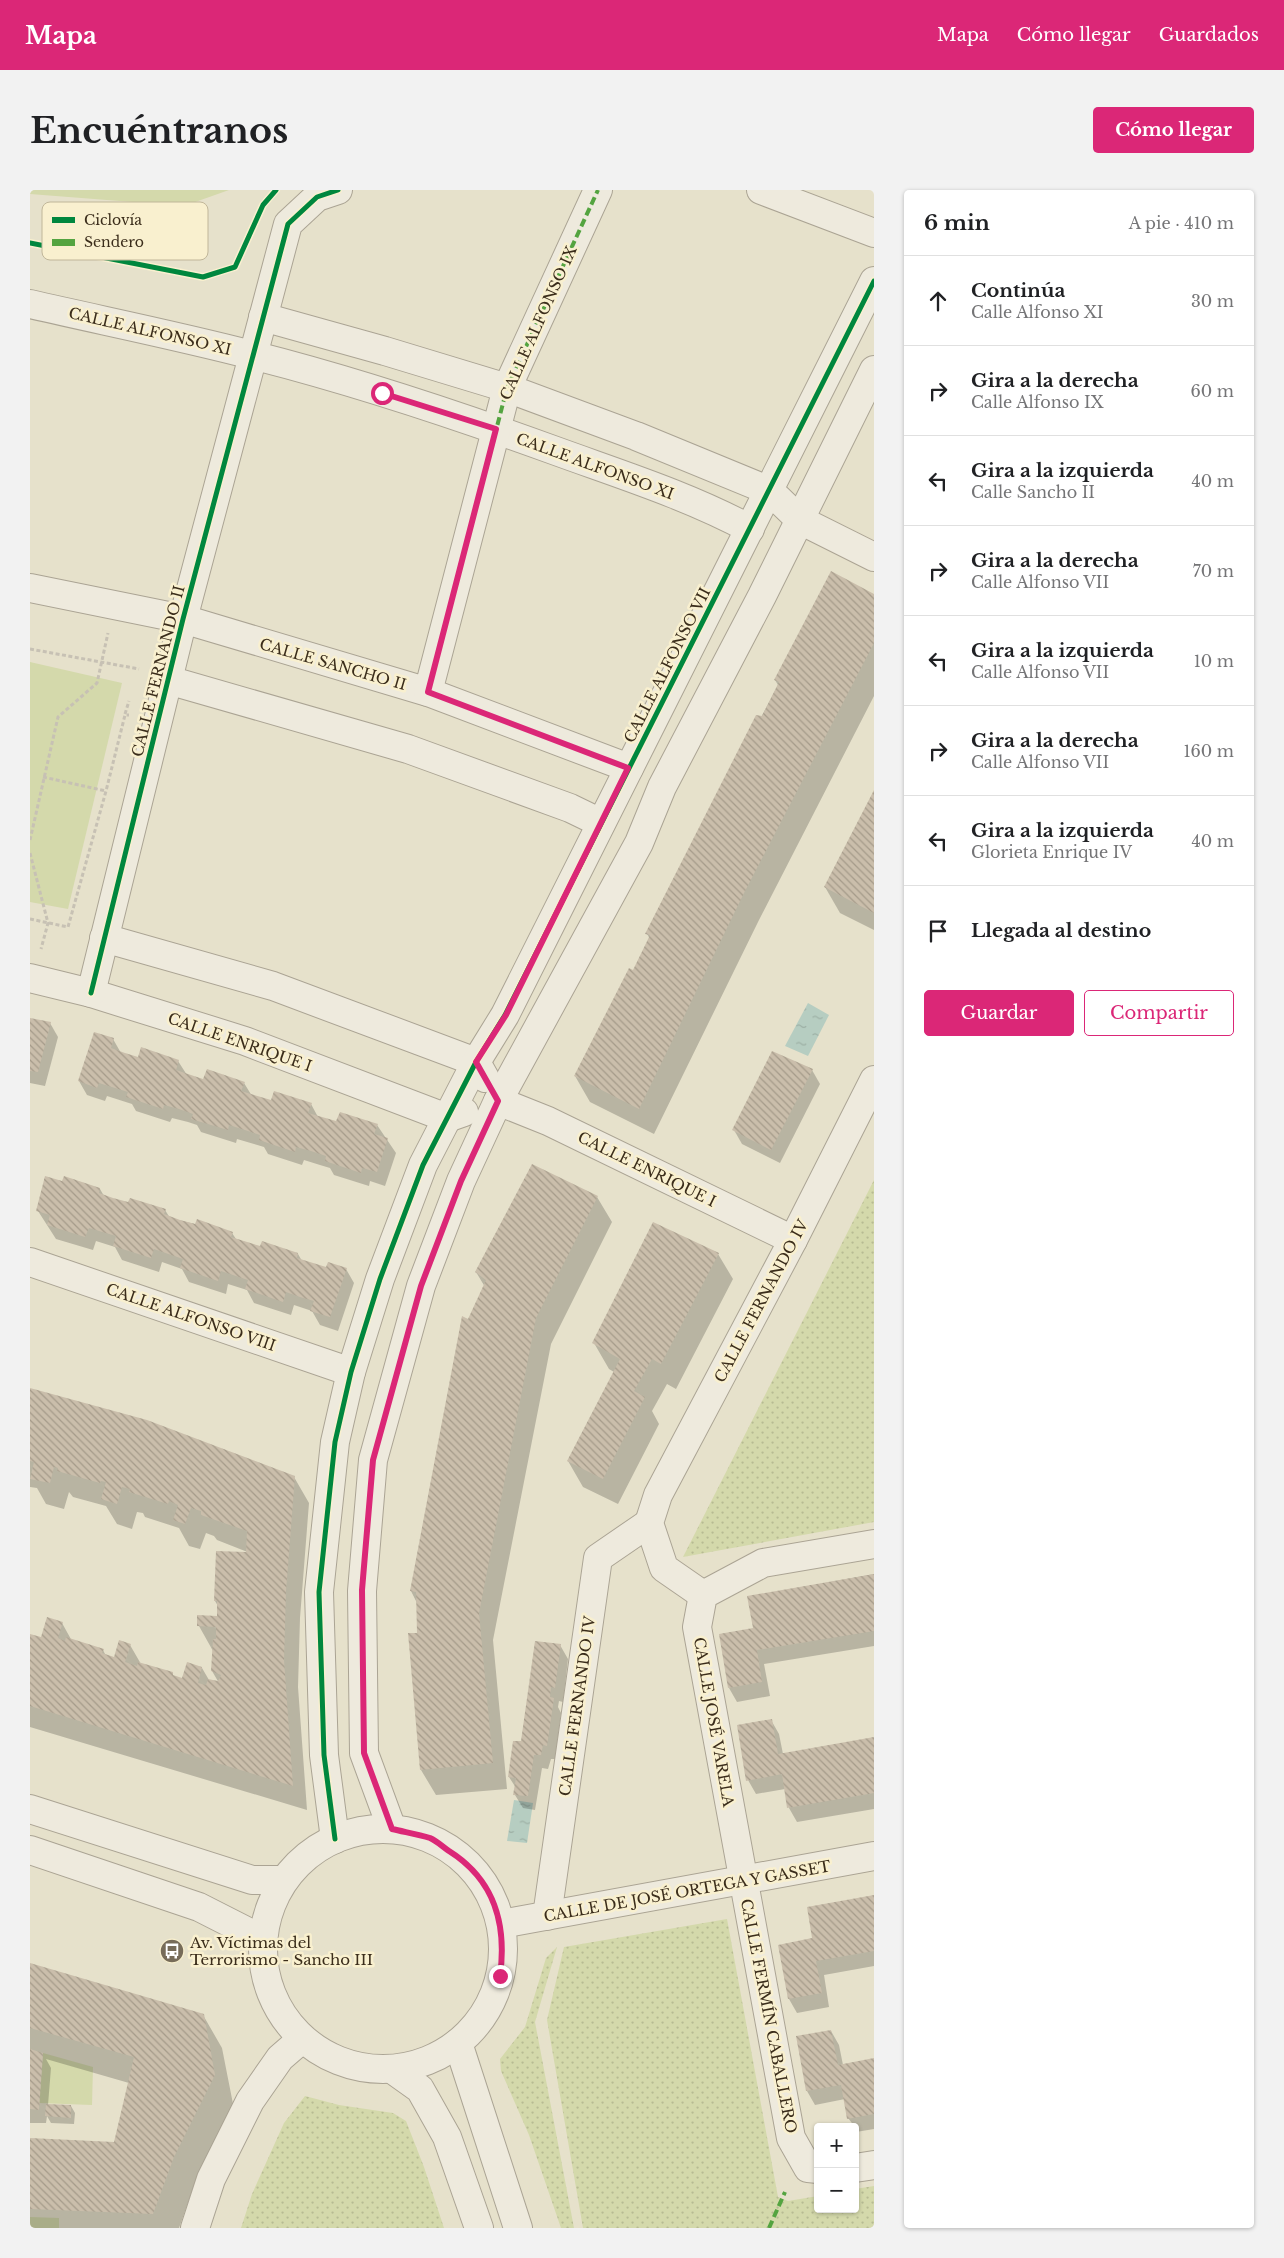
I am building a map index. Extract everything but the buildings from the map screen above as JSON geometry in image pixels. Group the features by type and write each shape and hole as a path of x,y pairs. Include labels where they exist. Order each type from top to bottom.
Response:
{"street":[{"name":"CALLE FERNANDO II","path":"91,993 183,619 288,224 317,197 338,190"},
{"name":"CALLE ALFONSO IX","path":"428,692 506,388 598,190"},
{"path":"761,190 874,234"},
{"name":"CALLE ALFONSO VII","path":"335,1839 324,1756 319,1592 335,1442 351,1372 380,1279 423,1165 476,1062 506,1015 628,768 770,491 874,282"},
{"name":"CALLE ALFONSO XI","path":"30,304 253,355 496,429 716,511 750,529"},
{"path":"262,317 385,351 506,388 636,436 770,491 800,520 874,557"},
{"path":"392,1829 364,1753 362,1590 373,1460 421,1286 461,1181 498,1101 639,843 662,787 800,520 874,370"},
{"name":"CALLE SANCHO II","path":"30,588 183,619 428,692 628,768"},
{"path":"168,680 408,749 570,808 601,823"},
{"path":"104,938 273,986 476,1062 498,1101"},
{"name":"CALLE ENRIQUE I","path":"31,978 91,993 245,1041 447,1118"},
{"name":"CALLE FERNANDO IV","path":"547,1916 598,1558 649,1523 658,1496 793,1240 874,1080"},
{"path":"447,1118 498,1101"},
{"name":"CALLE ENRIQUE I","path":"498,1101 548,1120 793,1240"},
{"name":"CALLE ALFONSO VIII","path":"30,1262 351,1372"},
{"path":"649,1523 664,1568 703,1595 763,1563 874,1544"},
{"name":"CALLE JOSÉ VARELA","path":"703,1595 697,1627 743,1880"},
{"path":"30,1809 252,1880 284,1880"},
{"path":"392,1829 430,1838 464,1861 488,1890 501,1924 504,1950 500,1976 494,1996 483,2016 458,2043 427,2061 392,2069 369,2069 347,2064 323,2054 302,2039 288,2023 276,2005 265,1976 262,1939 270,1908 284,1880 306,1856 335,1839 363,1831 392,1829"},
{"path":"30,1850 199,1907 262,1939"},
{"name":"CALLE DE JOSÉ ORTEGA Y GASSET","path":"501,1924 874,1856"},
{"name":"CALLE FERMÍN CABALLERO","path":"743,1880 791,2138 808,2168 814,2169"},
{"path":"195,2228 211,2179 250,2100 280,2058 302,2039"},
{"path":"458,2043 518,2228"},
{"path":"392,2069 420,2089 447,2137 479,2228"},
{"path":"859,2167 874,2165"}],"path":[{"path":"30,840 58,717 97,683 114,605"},
{"path":"30,649 139,668 136,677"},
{"path":"30,919 68,927 131,696"},
{"path":"125,715 159,720"},
{"path":"44,777 106,791"},
{"path":"30,853 48,923 31,978"}],"green space":[{"path":"30,190 229,190 195,202 133,202 30,194"},
{"path":"30,662 122,683 68,909 30,902"},
{"path":"874,1180 874,1522 683,1557"},
{"path":"727,1919 778,2197 788,2201 814,2197 814,2213 859,2213 859,2188 874,2186 874,2228 583,2228 547,2020 564,1947"},
{"path":"557,1947 535,2022 574,2228 561,2228 529,2135 501,2071 500,2059 525,2027 546,1958"},
{"path":"43,2053 93,2067 92,2105 39,2103"},
{"path":"305,2096 339,2105 393,2113 406,2121 424,2167 444,2228 241,2228 252,2194 284,2123"},
{"path":"30,2217 59,2218 59,2228 30,2228"}],"water":[{"path":"808,1003 829,1015 808,1056 785,1046"},
{"path":"514,1800 533,1803 527,1843 507,1841"}],"marked path":[{"path":"428,692 507,388 598,190"},
{"path":"769,2228 785,2192"}],"cycle path":[{"path":"116,260 203,277 235,267 263,205 276,190"},
{"path":"91,993 183,619 288,224 317,197 338,190"},
{"path":"30,243 42,245"},
{"path":"335,1839 324,1755 319,1592 335,1442 351,1372 380,1279 423,1165 476,1062 505,1015 874,281"}],"place":[{"name":"Av. Víctimas del Terrorismo - Sancho III","path":"172,1951"}],"route":[{"path":"382,393 496,429 428,692 628,768 506,1015 476,1062 498,1101 461,1181 421,1286 373,1460 362,1590 364,1753 392,1829 430,1838 464,1861 488,1890 501,1924 504,1950 500,1976"}]}
